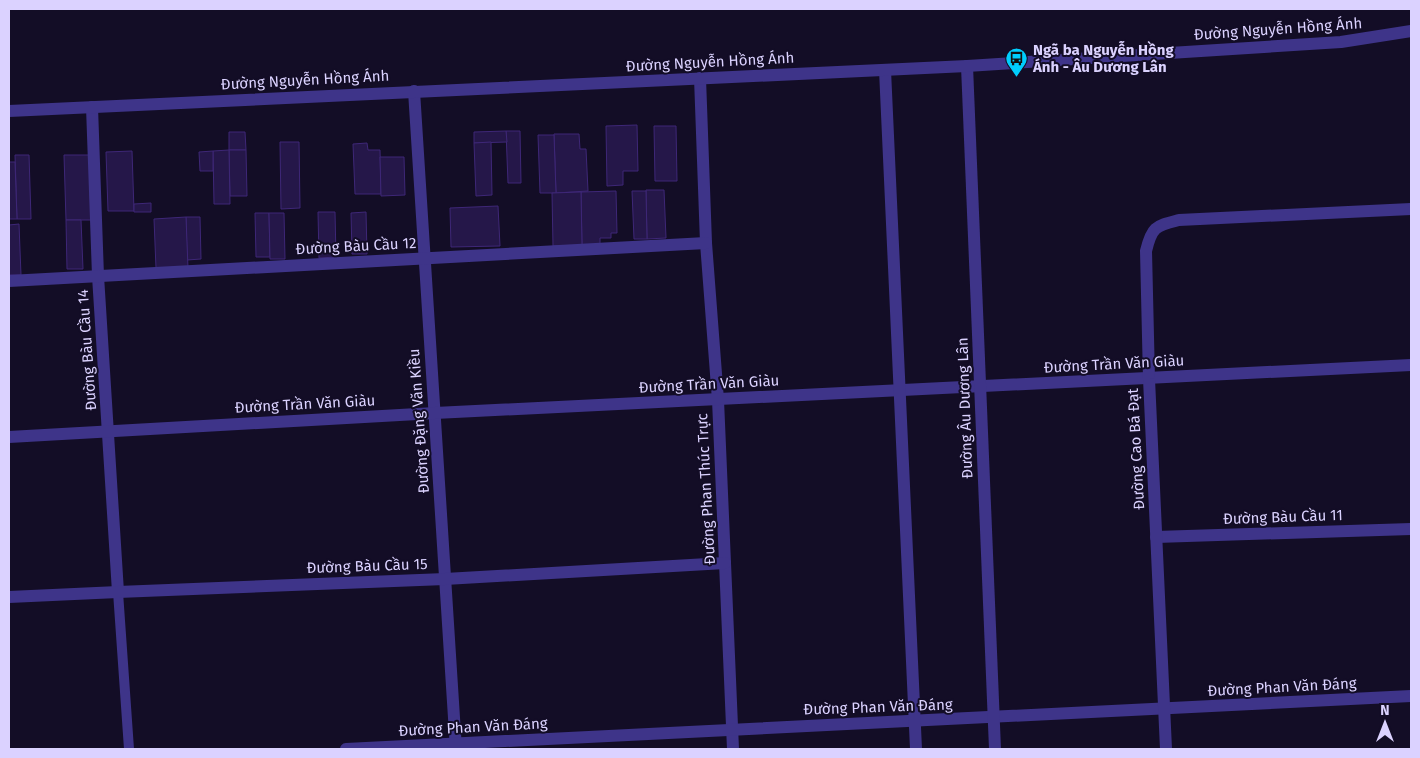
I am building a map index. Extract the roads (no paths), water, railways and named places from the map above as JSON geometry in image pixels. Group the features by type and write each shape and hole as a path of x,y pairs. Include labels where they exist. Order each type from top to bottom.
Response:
{"street":[{"name":"Đường Nguyễn Hồng Ánh","path":"9,111 967,66 1341,42 1411,31"},
{"name":"Đường Âu Dương Lân","path":"967,66 995,749"},
{"path":"885,70 916,749"},
{"name":"Đường Phan Thúc Trực","path":"700,78 706,243 718,400 733,749"},
{"name":"Đường Đặng Văn Kiều","path":"414,91 456,746"},
{"name":"Đường Bàu Cầu 14","path":"92,107 98,276 118,592"},
{"name":"Đường Cao Bá Đạt","path":"1166,749 1149,378 1146,251 1150,236 1159,225 1179,220 1411,209"},
{"name":"Đường Bàu Cầu 12","path":"9,281 706,243"},
{"name":"Đường Trần Văn Giàu","path":"9,437 435,413 1411,365"},
{"name":"Đường Bàu Cầu 11","path":"1156,537 1411,529"},
{"name":"Đường Bàu Cầu 15","path":"9,597 445,579 725,563"},
{"name":"Đường Phan Văn Đáng","path":"346,749 456,746 732,730 1411,696"}],"lane":[{"path":"118,592 129,749"}],"place":[{"name":"Ngã ba Nguyễn Hồng Ánh - Âu Dương Lân","path":"1017,78"}]}
